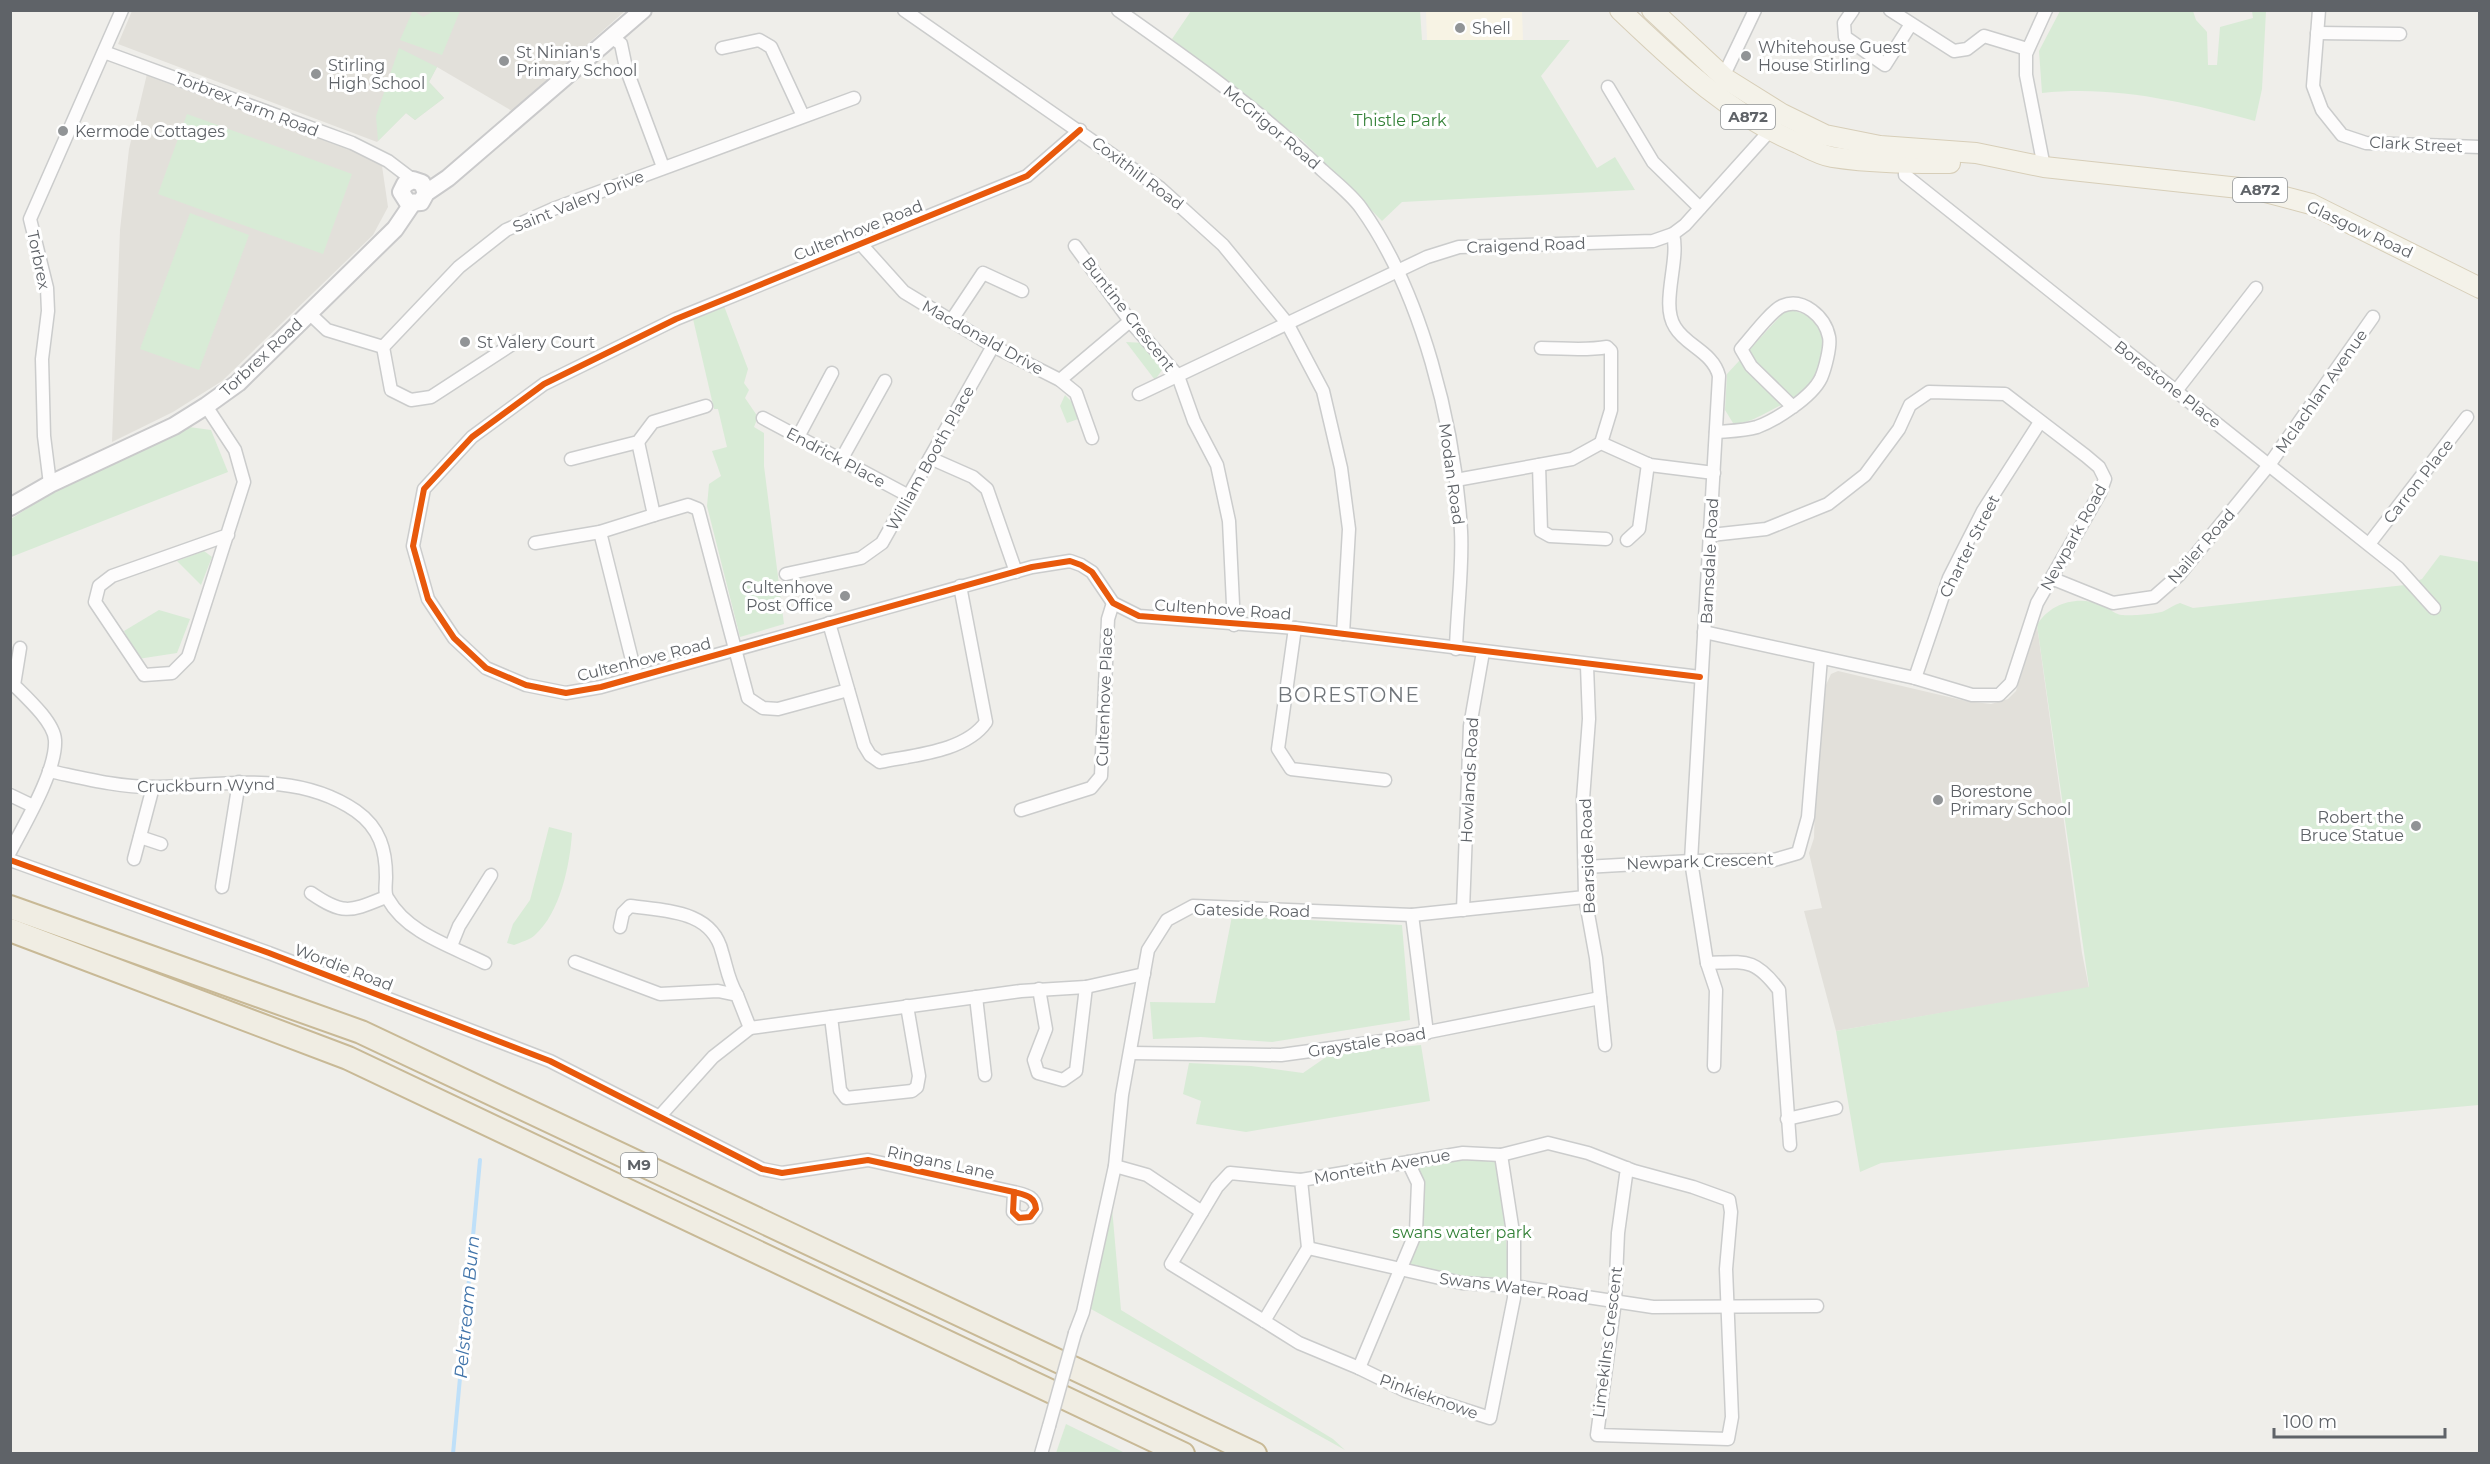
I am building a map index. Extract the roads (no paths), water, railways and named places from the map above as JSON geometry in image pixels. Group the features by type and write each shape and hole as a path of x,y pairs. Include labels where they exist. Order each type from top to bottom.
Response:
{"highway":[{"name":"M9","path":"10,907 361,1032 1255,1454"},
{"name":"M9","path":"10,930 348,1058 1183,1454"}],"main road":[{"name":"Glasgow Road","path":"1620,10 1705,87 1772,132 1830,156 1905,163 2020,164 2258,190 2311,204 2480,288"},
{"name":"Glasgow Road","path":"1652,10 1723,77 1782,114 1826,135 1880,146 1976,153 2020,164"}],"street":[{"name":"Torbrex","path":"50,484 44,436 43,381 47,288 30,219 122,10"},
{"name":"Torbrex Road","path":"10,507 50,484 174,426 238,383 395,229 413,192 448,178 643,10"},
{"name":"Coxithill Road","path":"904,10 1080,130 1160,188 1199,220 1223,245 1287,323 1323,391 1341,468 1349,529 1343,634"},
{"name":"McGrigor Road","path":"1118,10 1207,72 1300,148 1360,206 1399,271"},
{"path":"1723,77 1755,10"},
{"path":"1853,10 1844,23 1845,38 1885,65 1911,24"},
{"path":"1890,10 1954,51 1967,49 1984,36 2028,49"},
{"path":"2044,167 2026,75 2028,49 2046,10"},
{"name":"Clark Street","path":"2319,10 2313,86 2322,111 2342,135 2366,143 2480,147"},
{"path":"2317,33 2400,34"},
{"path":"611,37 621,44 626,68 663,167"},
{"path":"722,48 759,40 771,47 803,116"},
{"name":"Torbrex Farm Road","path":"104,52 352,143 388,161 413,192"},
{"path":"1608,87 1653,162 1700,208"},
{"name":"Saint Valery Drive","path":"383,347 459,267 506,230 552,209 854,98"},
{"path":"1673,234 1772,132 1782,114"},
{"name":"Cultenhove Road","path":"1080,130 1027,176 676,319 544,384 472,437 424,489 413,546 428,599 454,638 486,669 526,685 566,693 601,687 960,586 1070,561 1092,572 1113,603 1139,616 1295,628 1587,666 1700,677"},
{"path":"1880,146 1905,163"},
{"name":"Borestone Place","path":"1905,163 1905,175 2369,544 2398,568 2434,608"},
{"name":"Craigend Road","path":"1139,394 1427,256 1459,247 1653,241 1673,234"},
{"name":"Barnsdale Road","path":"1673,234 1675,254 1670,309 1675,327 1718,369 1711,535 1700,677 1691,861 1707,963 1716,990 1714,1066"},
{"name":"Macdonald Drive","path":"860,243 904,292 993,346 1060,380 1076,393 1092,438"},
{"name":"Buntine Crescent","path":"1075,246 1130,321 1178,376 1194,421 1217,465 1229,521 1234,625"},
{"name":"Modan Road","path":"1399,271 1426,347 1450,438 1461,533 1456,649"},
{"path":"951,321 983,273 1022,291"},
{"path":"2176,391 2256,288"},
{"path":"1716,432 1756,427 1793,407 1821,378 1829,339 1823,322 1810,308 1794,304 1781,306 1740,349 1751,366 1793,407"},
{"path":"309,313 327,330 383,347 391,390 411,400 431,397 518,341"},
{"name":"Mclachlan Avenue","path":"2269,465 2373,317"},
{"path":"1060,380 1130,321"},
{"name":"William Booth Place","path":"786,574 861,558 882,543 993,346"},
{"path":"1456,480 1572,459 1601,443 1611,410 1611,351 1606,347 1584,352 1563,348 1541,348"},
{"path":"798,437 832,373"},
{"path":"840,460 885,381"},
{"name":"Newpark Road","path":"1704,632 1915,678 1971,695 1999,696 2011,683 2037,603 2100,493 2105,479 2099,467 2005,394 1929,392 1910,405 1899,429 1865,475 1828,504 1766,529 1711,535"},
{"path":"206,406 235,450 244,482 228,535 188,657 172,674 144,675 95,602 99,586 112,576 228,535"},
{"path":"571,459 638,442 653,422 706,406"},
{"name":"Carron Place","path":"2369,544 2467,417"},
{"name":"Endrick Place","path":"763,418 909,496"},
{"name":"Charter Street","path":"1915,678 1949,578 1983,511 2040,422"},
{"path":"638,442 654,515"},
{"path":"1601,443 1648,464 1714,473"},
{"path":"930,458 973,477 987,489 1016,572"},
{"path":"1627,540 1639,529 1648,464"},
{"path":"1539,465 1541,531 1550,536 1606,539"},
{"name":"Nailer Road","path":"2050,578 2112,603 2154,597 2179,575 2269,465"},
{"path":"535,543 600,532 688,505 698,509 748,698 763,708 778,709 848,690"},
{"path":"600,532 636,676"},
{"path":"829,623 864,745 870,755 880,762 935,750 979,732 986,722 987,714 960,586"},
{"name":"Cultenhove Place","path":"1021,810 1090,788 1101,776 1108,619 1113,603"},
{"path":"1295,628 1278,749 1291,769 1385,780"},
{"path":"10,852 49,771 55,739 40,712 12,685 20,648"},
{"name":"Howlands Road","path":"1463,910 1470,726 1483,652"},
{"name":"Newpark Crescent","path":"1585,867 1691,861 1774,860 1798,853 1808,817 1821,658"},
{"name":"Bearside Road","path":"1587,666 1589,719 1583,799 1585,897 1605,1045"},
{"name":"Cruckburn Wynd","path":"49,771 118,786 153,787 238,782 285,784 322,792 357,811 373,826 386,852 386,897"},
{"path":"222,887 238,782"},
{"path":"134,859 153,787"},
{"path":"10,795 33,806"},
{"path":"140,837 161,844"},
{"name":"Wordie Road","path":"10,860 269,953 550,1061 660,1116"},
{"path":"451,946 459,926 491,875"},
{"path":"311,893 328,905 350,911 386,897 405,922 485,963"},
{"name":"Gateside Road","path":"1041,1454 1083,1312 1115,1166 1122,1095 1148,950 1167,920 1193,906 1412,915 1585,897"},
{"path":"620,927 622,913 630,906 676,913 702,920 717,936 728,981 737,995 750,1028"},
{"path":"1412,915 1427,1033"},
{"path":"575,962 660,994 718,991 737,995"},
{"path":"1707,963 1746,962 1765,971 1779,990 1790,1145"},
{"path":"660,1116 712,1057 750,1028 1038,988 1086,987 1144,974"},
{"path":"1038,988 1046,1029 1034,1060 1038,1073 1063,1080 1076,1071 1086,987"},
{"path":"976,997 985,1075"},
{"name":"Graystale Road","path":"1130,1053 1281,1055 1427,1033 1600,999"},
{"path":"831,1017 840,1090 846,1098 912,1091 917,1087 919,1076 907,1006"},
{"path":"1787,1119 1836,1108"},
{"name":"Ringans Lane","path":"660,1116 762,1168 782,1173 868,1160 1014,1192"},
{"name":"Monteith Avenue","path":"1202,1212 1217,1187 1230,1173 1301,1180 1463,1153 1500,1155 1548,1143 1588,1153 1627,1168 1729,1200"},
{"name":"Pinkieknowe","path":"1408,1162 1418,1183 1416,1232 1359,1368 1406,1391 1490,1418 1514,1298 1514,1239 1500,1155"},
{"path":"1115,1166 1147,1175 1202,1212 1171,1264 1299,1343 1359,1368"},
{"name":"Limekilns Crescent","path":"1627,1168 1618,1233 1615,1300 1597,1435 1728,1439 1732,1417 1725,1269 1731,1212 1729,1200"},
{"path":"1264,1321 1308,1248 1301,1180"},
{"name":"Swans Water Road","path":"1308,1248 1462,1283 1514,1286 1653,1307 1817,1306"}],"waterway":[{"name":"Pelstream Burn","path":"453,1454 480,1160"}],"place":[{"name":"Shell","path":"1460,28"},
{"name":"Whitehouse Guest House Stirling","path":"1746,56"},
{"name":"St Ninian's Primary School","path":"504,61"},
{"name":"Stirling High School","path":"316,74"},
{"name":"Kermode Cottages","path":"63,131"},
{"name":"St Valery Court","path":"465,342"},
{"name":"Cultenhove Post Office","path":"845,596"},
{"name":"Borestone Primary School","path":"1938,800"},
{"name":"Robert the Bruce Statue","path":"2416,826"}],"district":[{"name":"BORESTONE","path":"1349,695"}],"park label":[{"name":"Thistle Park","path":"1400,120"},
{"name":"swans water park","path":"1462,1232"}]}
